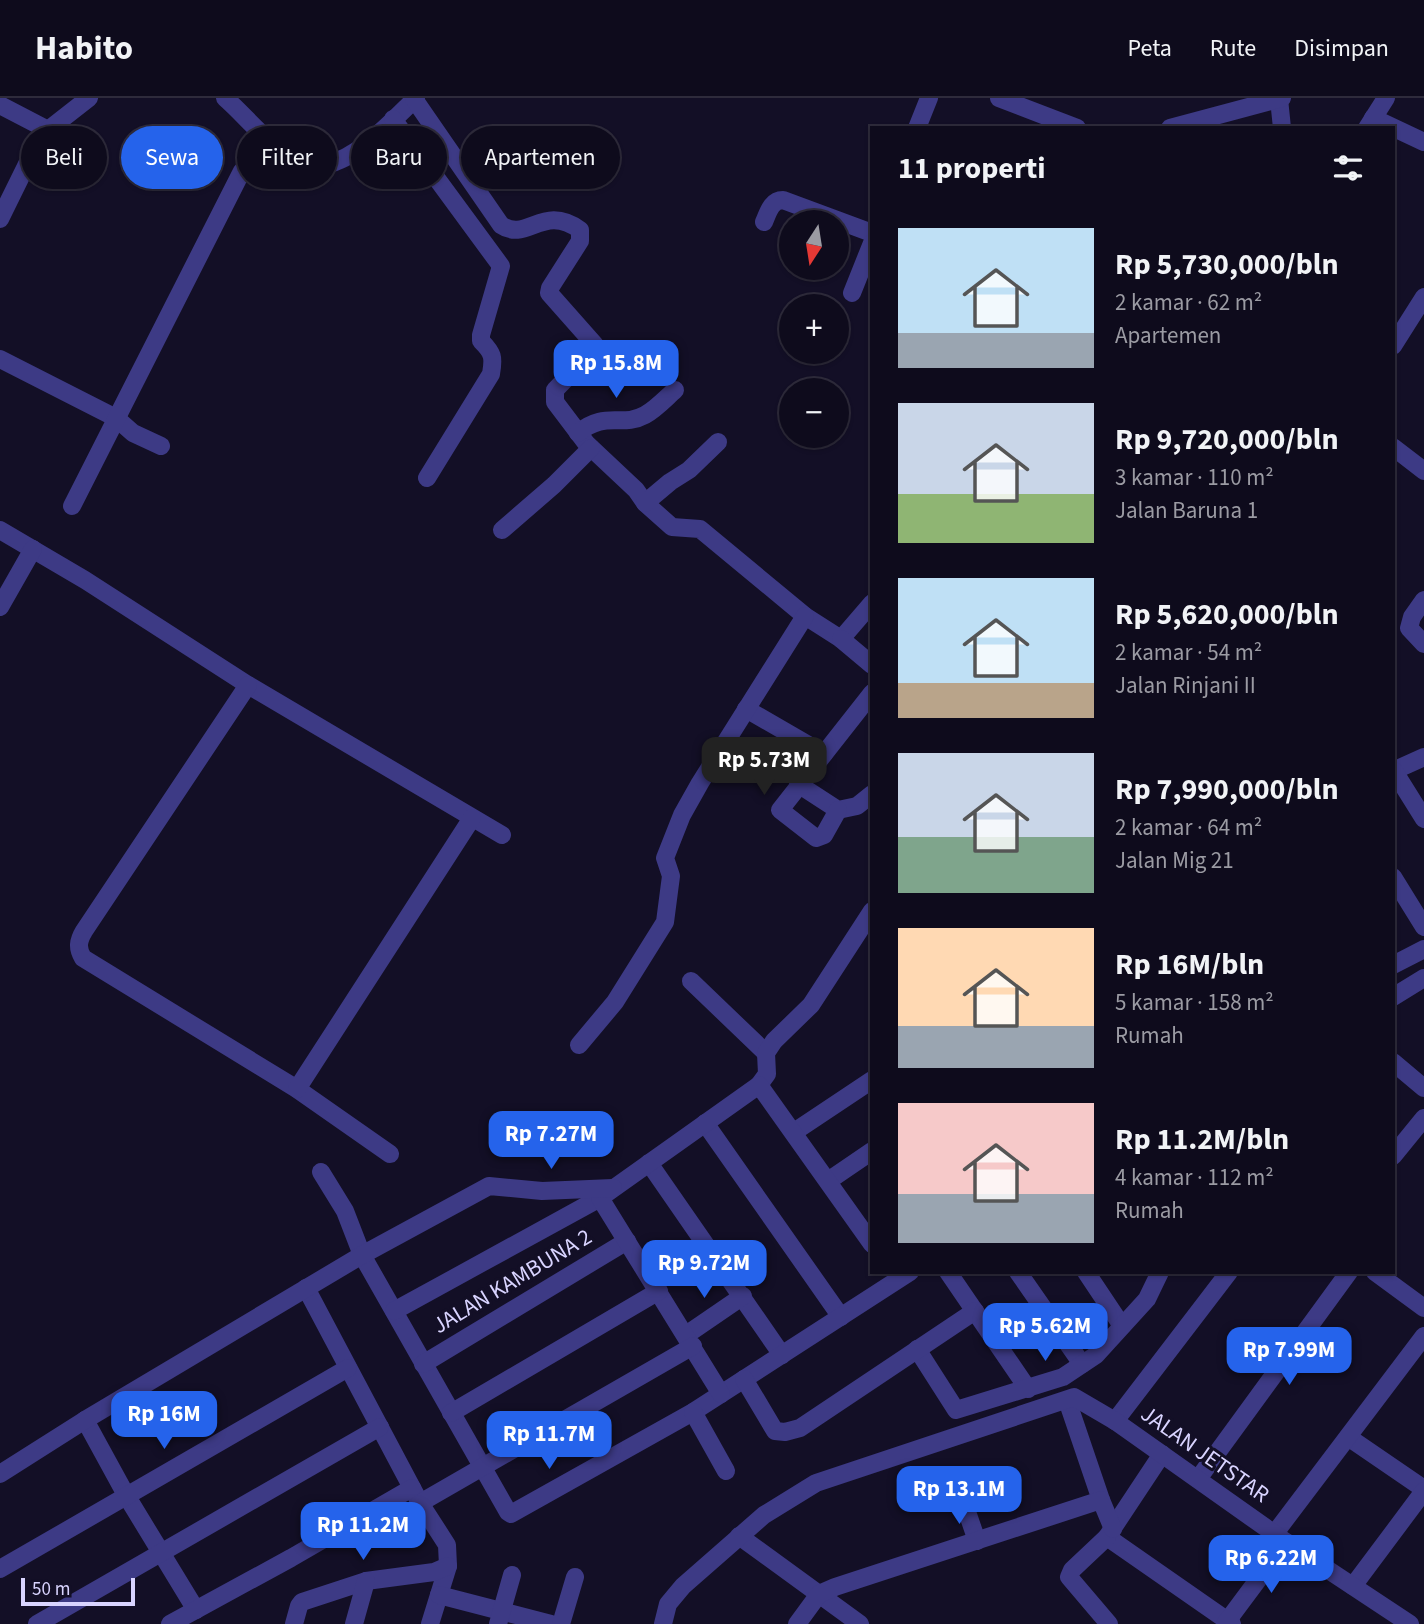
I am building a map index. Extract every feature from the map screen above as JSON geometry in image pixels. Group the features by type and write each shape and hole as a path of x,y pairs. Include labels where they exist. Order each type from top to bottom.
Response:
{"street":[{"path":"53,126 89,98"},
{"path":"225,98 272,143 297,160 326,165 366,144 415,99 501,225 509,231 518,231 545,220 559,220 580,230 580,241 549,293 595,345 593,351 558,387 554,394 555,402 591,447 672,527 700,529 805,616 841,639 870,663"},
{"path":"918,126 929,98"},
{"path":"1178,126 1280,98 1282,126"},
{"path":"1370,123 1386,98"},
{"path":"1010,100 1072,126"},
{"path":"0,105 40,126"},
{"path":"1230,126 1239,110"},
{"path":"393,119 501,267 481,335 481,341 492,351 494,358 491,374 427,478"},
{"path":"1395,132 1424,142"},
{"path":"1,215 21,174"},
{"path":"72,506 237,181"},
{"path":"764,222 772,204 783,200 870,232"},
{"path":"852,293 870,248"},
{"path":"1395,343 1424,297"},
{"path":"0,359 116,418 133,433 161,446"},
{"path":"578,433 589,424 610,418 626,421 645,415 675,390"},
{"path":"645,503 689,470 718,442"},
{"path":"502,530 591,447"},
{"path":"1395,449 1424,471"},
{"path":"0,530 248,685 502,835"},
{"path":"0,607 33,549"},
{"path":"1424,600 1412,617 1409,628 1424,644"},
{"path":"841,639 870,605"},
{"path":"579,1045 615,1002 665,922 671,876 665,858 682,815 805,616"},
{"path":"248,685 78,944 83,958 297,1089 390,1154"},
{"path":"838,810 824,835 816,838 780,811 798,784 870,696"},
{"path":"747,709 824,754"},
{"path":"1395,770 1424,757"},
{"path":"1395,774 1424,819"},
{"path":"798,784 838,810 857,806 870,796"},
{"path":"297,1089 472,818"},
{"path":"1395,880 1424,927"},
{"path":"766,1052 811,1005 870,914"},
{"path":"1395,964 1424,949"},
{"path":"1395,996 1424,978"},
{"path":"394,1311 606,1193 759,1085 768,1072 766,1052 691,981"},
{"path":"1395,1064 1424,1088"},
{"path":"794,1132 870,1081"},
{"path":"759,1085 828,1181 866,1226"},
{"path":"1395,1154 1424,1118"},
{"path":"705,1123 841,1317"},
{"path":"828,1181 870,1152"},
{"path":"649,1163 782,1355"},
{"path":"321,1172 345,1211 362,1255 481,1467 511,1514 693,1412 841,1317 899,1275"},
{"path":"0,1474 85,1420 362,1255 489,1186 606,1193"},
{"path":"606,1193 627,1241 721,1394"},
{"name":"JALAN KAMBUNA 2","path":"423,1364 627,1241"},
{"path":"949,1274 1028,1389"},
{"path":"1019,1274 1082,1364"},
{"path":"1087,1274 1122,1326"},
{"path":"917,1349 956,1410 1028,1389 1063,1377 1096,1355 1147,1298 1159,1274"},
{"path":"1115,1421 1227,1274"},
{"path":"1198,1479 1348,1274"},
{"path":"1378,1274 1424,1308"},
{"path":"306,1288 416,1495 447,1545 448,1566 430,1624"},
{"path":"451,1413 659,1291"},
{"path":"170,1624 416,1495 481,1467 690,1340 743,1296"},
{"path":"744,1380 775,1431 785,1432 800,1428 975,1311"},
{"path":"663,1624 668,1604 683,1586 738,1536 816,1483 1070,1399 1110,1533 1228,1623 1348,1437 1424,1336"},
{"path":"0,1569 348,1368"},
{"name":"JALAN JETSTAR","path":"1070,1399 1115,1421 1410,1624"},
{"path":"693,1412 726,1471"},
{"path":"85,1420 159,1552 196,1610"},
{"path":"37,1624 380,1427"},
{"path":"1348,1437 1424,1490 1353,1586"},
{"path":"1109,1624 1069,1577 1072,1570 1110,1533 1162,1454"},
{"path":"963,1500 976,1541"},
{"path":"797,1624 819,1594 854,1580 1101,1500"},
{"path":"738,1536 860,1624"},
{"path":"294,1624 299,1606 303,1602 366,1581 434,1572 448,1566"},
{"path":"500,1617 512,1575"},
{"path":"561,1624 575,1577"},
{"path":"354,1624 366,1581"},
{"path":"439,1595 500,1617 551,1624"}]}
